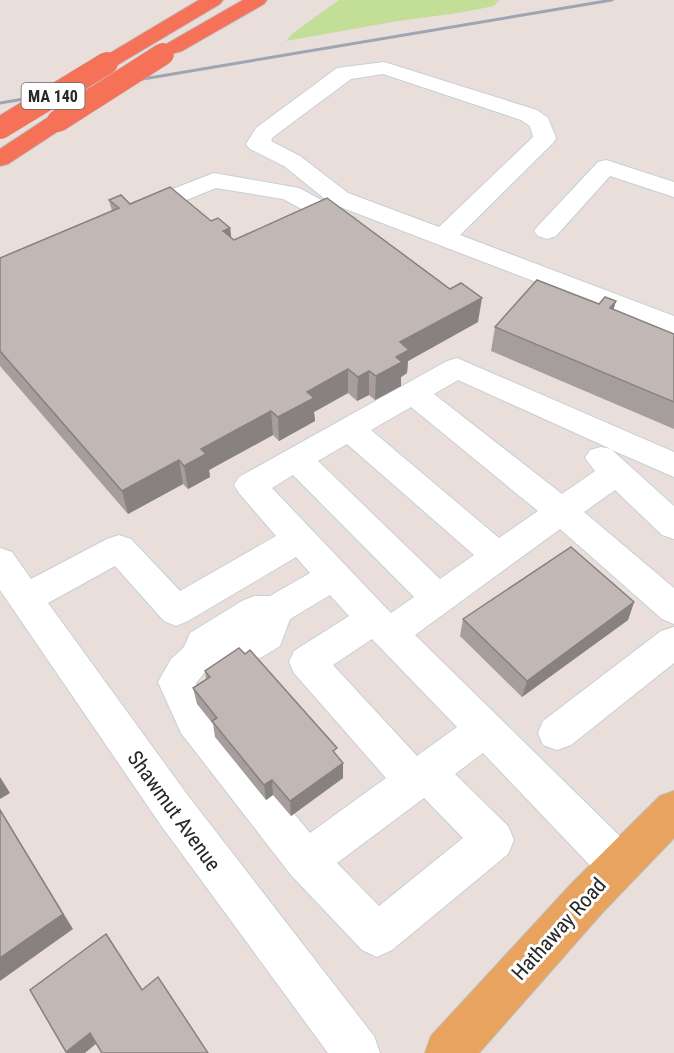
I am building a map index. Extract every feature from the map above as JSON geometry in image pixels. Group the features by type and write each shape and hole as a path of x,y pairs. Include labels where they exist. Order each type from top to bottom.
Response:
{"highway":[{"name":"MA 140","path":"0,128 213,0"},
{"name":"MA 140","path":"0,159 163,54 257,0"}],"main road":[{"name":"Hathaway Road","path":"448,1053 619,865 674,810"}],"street":[{"path":"443,238 545,138 540,123 529,115 384,68 345,73 264,134 258,144 292,161 339,198 443,238 674,326"},
{"path":"547,231 606,167 674,190"},
{"path":"118,220 214,180 290,193 348,224 674,350"},
{"path":"619,865 333,576 250,485 457,368 674,465"},
{"path":"413,393 561,511 674,609"},
{"path":"560,414 615,473 674,526"},
{"path":"350,429 497,556"},
{"path":"296,459 437,598"},
{"path":"333,576 276,609 267,635 230,654 199,655 187,663 177,682 194,721 306,861 377,935 493,840 420,776 307,662 437,598 615,473"},
{"path":"25,599 119,548 176,611 299,540"},
{"name":"Shawmut Avenue","path":"0,562 95,702 243,905 357,1053"},
{"path":"557,733 674,642"},
{"path":"306,861 485,729"}],"green space":[{"path":"339,0 499,0 494,6 464,12 286,41 293,33"}],"building":[{"path":"170,187 211,221 218,218 230,228 223,231 234,240 327,198 450,289 461,283 482,298 400,342 409,350 396,357 402,362 376,376 369,371 358,377 348,369 307,392 314,398 278,417 271,411 201,449 206,454 184,466 179,460 122,491 0,351 0,258 119,208 109,200 121,195 130,204"},
{"path":"537,280 599,304 605,297 616,301 610,308 674,334 674,402 495,327"},
{"path":"571,547 634,602 527,681 463,619"},
{"path":"239,648 245,654 250,650 337,748 333,751 343,763 290,801 272,780 264,785 212,721 217,718 193,688 210,677 205,671"},
{"path":"0,810 63,914 0,958"},
{"path":"106,934 142,990 158,977 208,1053 102,1053 90,1033 66,1052 30,990"}],"railway":[{"path":"0,103 612,0"}]}
